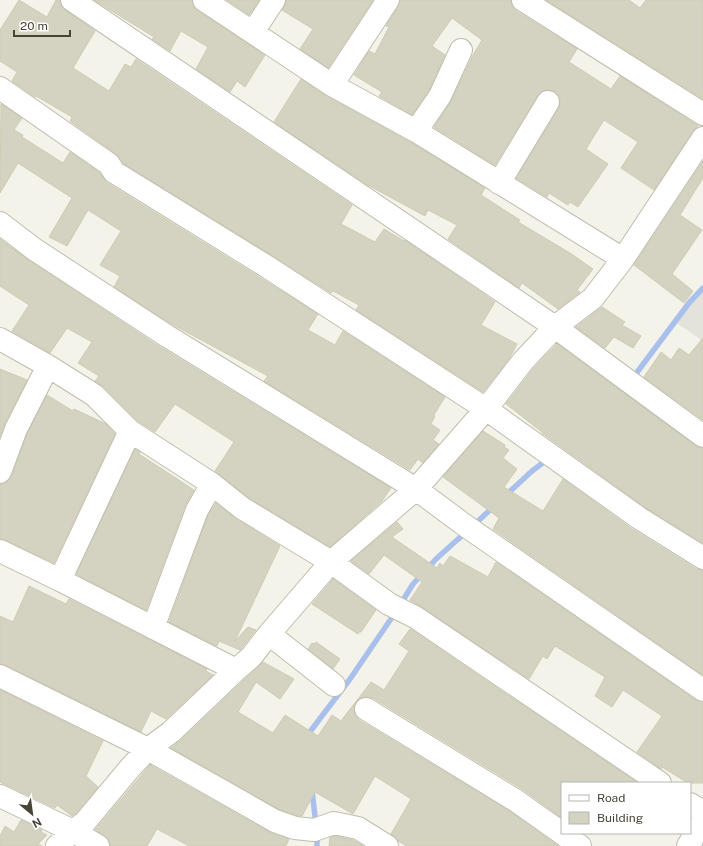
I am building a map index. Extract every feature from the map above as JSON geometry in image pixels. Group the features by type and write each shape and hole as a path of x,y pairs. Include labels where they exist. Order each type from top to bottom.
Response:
{"street":[{"path":"72,0 555,327 703,436"},
{"path":"204,0 332,85 416,131 623,259"},
{"path":"253,32 274,0"},
{"path":"332,85 388,0"},
{"path":"523,0 703,114"},
{"path":"416,131 440,96 461,50"},
{"path":"0,88 109,164 114,172 266,266 486,409 639,518 703,558"},
{"path":"499,183 548,102"},
{"path":"57,846 85,822 130,768 148,749 171,732 251,657 330,562 416,489 486,409 523,361 555,327 593,298 623,259 703,138"},
{"path":"0,223 34,249 167,336 416,489 484,539 703,690"},
{"path":"0,339 48,366 94,395 130,431 212,484 242,508 330,562 389,604 415,617 659,782"},
{"path":"0,472 16,428 48,366"},
{"path":"60,580 130,431"},
{"path":"153,628 197,510 212,484"},
{"path":"0,551 236,670"},
{"path":"269,634 334,685"},
{"path":"0,676 148,749 275,821 295,828 318,828 334,823 358,828 387,846"},
{"path":"366,709 515,800 561,833"},
{"path":"0,796 73,831 98,846"},
{"path":"691,805 703,812"},
{"path":"688,846 703,821"},
{"path":"563,834 580,846"}],"shaded area":[{"path":"703,286 703,341 674,321"}],"building":[{"path":"19,0 47,17 56,0 60,0 61,6 65,10 95,31 73,68 109,91 125,64 131,67 136,59 352,205 341,224 375,242 384,229 404,241 405,240 495,302 481,325 517,344 509,359 483,392 356,310 359,305 333,291 331,293 123,163 116,154 70,121 72,117 36,96 35,97 12,81 17,72 0,61 0,30"},
{"path":"94,0 192,0 193,6 197,10 265,55 245,87 237,81 230,92 196,69 208,47 181,31 170,51 152,39 154,37"},
{"path":"227,0 259,0 249,15"},
{"path":"286,0 373,0 328,68 300,49 313,29 282,10"},
{"path":"400,0 511,0 512,6 516,11 577,49 569,62 611,89 620,76 698,126 693,131 654,190 621,168 638,142 604,120 586,149 608,164 578,207 570,202 568,205 549,193 547,197 516,178 559,108 559,96 555,92 548,90 542,91 538,95 495,165 434,127 451,101 473,55 482,40 452,18 432,46 445,55 429,90 412,115 379,96 382,92 354,75 369,51 375,54 389,27 386,26 398,7"},
{"path":"546,0 629,0 640,8 646,0 703,0 703,99"},
{"path":"301,79 326,96 410,142 485,188 481,195 520,220 518,222 570,253 593,269 577,290 580,292 558,309 522,283 519,288 448,239 457,225 428,210 425,216 366,184 274,122"},
{"path":"1,104 22,118 14,130 23,135 22,137 63,163 70,152 100,173 107,183 318,314 308,330 335,345 343,331 445,397 434,415 435,416 431,424 440,430 433,440 439,444 423,463 418,459 410,470 264,381 268,376 168,322 114,287 120,276 100,265 121,231 88,210 67,246 49,237 72,198 18,163 0,193"},
{"path":"703,161 703,178 680,215 702,230 672,274 693,291 684,303 634,265"},
{"path":"0,239 27,259 160,347 391,488 382,501 330,547 249,498 215,471 234,442 175,404 155,432 138,421 103,386 95,381 99,376 78,363 92,342 67,328 50,353 12,331 29,305 0,286"},
{"path":"602,307 625,322 622,325 641,336 633,348 614,337 605,348 576,327"},
{"path":"703,338 703,420 644,377 661,352 671,360 679,348 689,355"},
{"path":"557,344 696,446 703,448 703,543 646,508 542,433 506,404 533,369"},
{"path":"0,369 27,380 0,436"},
{"path":"47,395 73,411 74,409 106,424 115,434 54,563 0,539 0,484 8,482 12,476 27,434"},
{"path":"483,431 505,445 504,447 509,450 503,458 517,469 504,487 543,511 563,479 632,529 696,569 703,570 703,675 493,529 499,518 443,477"},
{"path":"135,449 140,452 139,454 194,490 185,506 146,610 76,574"},
{"path":"216,503 236,519 280,546 235,641 248,627 256,630 240,650 219,641 217,646 169,622 208,515"},
{"path":"397,522 403,529 392,537 437,568 440,563 443,566 450,556 488,577 496,562 696,700 703,702 703,783 686,782 662,767 661,769 637,752 662,716 623,690 612,707 595,696 605,677 555,646 547,659 543,656 529,679 410,600 422,582 384,555 369,574 351,561"},
{"path":"333,579 376,610 358,634 312,604"},
{"path":"29,586 66,604 69,599 207,669 206,671 213,675 166,719 151,711 141,732 6,665 0,664 0,616 13,622"},
{"path":"410,629 637,782 561,782 561,817 522,789 373,698 360,698 356,702 354,708 355,715 359,720 508,810 558,846 407,846 398,841 391,834 411,799 375,776 353,814 315,792 302,816 298,816 280,810 171,748 263,662 294,679 280,699 256,682 238,712 273,733 285,715 318,736 332,715 341,721 371,682 384,690 409,651 399,644"},
{"path":"316,642 340,659 333,669 308,649 312,643 314,644"},
{"path":"0,690 103,741 86,776 98,787 72,816 57,805 55,808 0,782"},
{"path":"150,765 269,832 289,839 286,846 189,846 157,829 147,846 110,846 109,840 95,830"},
{"path":"21,820 42,830 41,832 47,835 38,844 42,846 0,846 0,836 5,826 14,832"},
{"path":"335,836 353,840 363,846 329,846 330,837"}],"waterway":[{"path":"632,379 689,303 703,288"},
{"path":"506,495 532,471 548,459"},
{"path":"474,525 494,506"},
{"path":"400,605 413,584 436,559 466,532"},
{"path":"306,737 350,679 395,613"},
{"path":"312,790 316,825"},
{"path":"317,833 317,846"}]}
